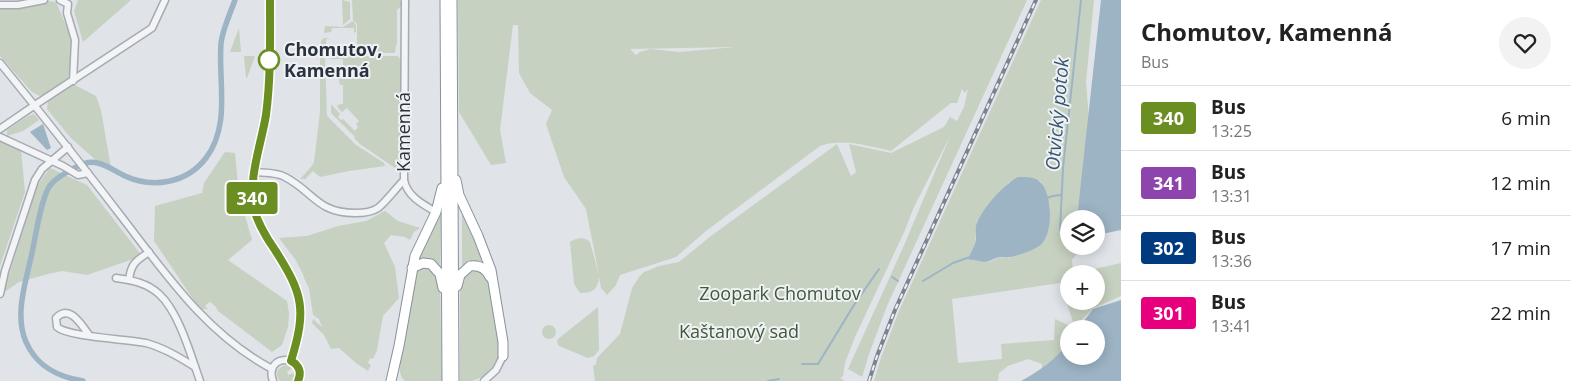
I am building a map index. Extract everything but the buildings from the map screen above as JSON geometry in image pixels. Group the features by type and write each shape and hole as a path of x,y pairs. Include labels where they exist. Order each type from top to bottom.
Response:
{"highway":[{"path":"445,0 454,299 449,374"},
{"path":"452,0 447,312 449,374 454,381"},
{"path":"391,381 412,268 418,250 436,212 449,161"},
{"path":"449,161 459,194 487,258 503,342 503,356"},
{"path":"412,268 422,263 432,264 440,274 447,312"},
{"path":"454,299 460,275 470,266 484,269 489,274 493,286"}],"street":[{"path":"0,5 18,5 44,0"},
{"path":"60,0 68,4 67,13 75,40 73,81"},
{"path":"0,130 152,28 165,0"},
{"path":"270,0 267,100 252,193 255,212 266,236 291,277 300,301 300,328 291,361"},
{"name":"Kamenná","path":"254,172 284,176 318,203 347,213 360,213 377,208 404,180 404,0"},
{"path":"0,63 76,157 184,297 201,316 233,343 256,360 272,368"},
{"path":"0,137 63,166 78,176 88,173"},
{"path":"0,294 2,281 39,172 50,160 68,147"},
{"path":"404,180 410,194 421,204 436,212"},
{"path":"129,280 130,271 134,263 149,252"},
{"path":"116,278 147,286 164,299 178,322 200,381"},
{"path":"90,336 73,315 66,312 56,318 56,324 60,329 90,336 146,343 173,353 195,368"},
{"path":"484,381 496,370 503,356"},
{"path":"273,381 272,368 282,360 291,361 298,366 301,380"}],"green space":[{"path":"78,0 131,0 83,42 74,11"},
{"path":"342,0 350,2 350,19 343,25"},
{"path":"352,0 400,0 402,5 397,10 397,44 395,53 332,53 322,51 321,41 324,38 330,38 326,39 326,45 330,46 330,50 341,50 341,46 354,46 354,44 357,47 357,24 353,20"},
{"path":"458,0 1027,0 887,306 862,377 848,369 902,250 951,134 913,209 855,337 845,363 843,376 840,378 845,381 595,381 593,366 596,364 597,358 620,334 632,288 644,272 659,266 679,262 711,236 837,144 851,176 856,172 849,144 891,153 944,127 950,117 957,121 964,107 968,89 965,93 962,89 957,103 951,103 891,151 847,143 829,144 820,146 706,231 676,257 620,275 616,285 607,295 601,288 599,277 596,288 588,292 580,293 574,284 570,242 575,239 583,238 590,242 599,275 586,209 564,177 546,124 552,110 530,93 519,73 518,25 513,25 500,130 506,163 491,165 459,112","holes":["735,47 680,52 650,49 636,55 630,49"]},
{"path":"1041,0 1094,0 1086,82 1089,120 1078,210 1060,210 1060,255 1076,255 1072,260 1072,265 1060,265 1060,283 952,299 958,363 1002,359 1001,344 1054,340 1055,319 1060,321 1060,353 1042,369 1042,364 1028,359 1008,366 999,373 998,381 874,381 899,311","holes":["1040,181 1050,209 1045,239 1009,258 998,257 990,262 979,261 969,257 975,244 977,222 985,209 1009,182"]},
{"path":"48,1 56,2 73,42 72,65 67,80 40,96 32,92 0,56 0,6"},
{"path":"353,21 356,25 356,32 354,33 354,28 332,28 331,32 324,33 325,26 343,27"},
{"path":"239,28 241,52 230,52"},
{"path":"244,56 255,56 247,78 246,78"},
{"path":"331,56 396,56 400,60 402,59 401,165 399,168 395,168 360,144 331,113 332,105 340,114 338,117 341,120 343,119 355,131 358,127 356,124 359,121 347,108 342,112 338,108 337,105 343,104 343,85 340,85 338,77 343,77 343,59 331,59"},
{"path":"322,57 325,59 327,116 356,145 384,163 385,166 320,177 313,171 307,179 300,179 314,162 320,112 320,59"},
{"path":"73,84 96,96 101,110 111,168 98,162 70,137 47,109 48,101"},
{"path":"34,114 39,120 23,131 7,136 7,130"},
{"path":"0,141 21,149 25,192 0,266"},
{"path":"225,152 235,153 239,195 252,240 228,260 287,301 289,313 288,327 282,345 272,352 218,311 210,302 205,306 208,309 202,309 195,302 154,241 155,206 202,193 204,183"},
{"path":"50,168 87,185 142,256 87,275 62,271 48,274 19,282 0,295 0,273 9,274 36,187"},
{"path":"385,211 398,221 420,228 414,232 410,240 405,237 391,235 384,243 395,267 399,298 383,316 377,350 373,359 370,358 368,363 371,365 368,371 339,348 331,349 324,335 312,323 313,319 322,327 319,319 313,315 309,288 303,274 295,259 279,238 307,236 338,226 366,221"},
{"path":"462,212 482,259 480,262 468,260 462,267"},
{"path":"439,213 441,213 440,265 432,261 420,261 418,259"},
{"path":"1121,263 1121,296 1105,303 1105,267"},
{"path":"424,267 434,270 440,284 442,381 405,381 400,373 400,358 415,273"},
{"path":"477,268 487,277 500,342 499,355 491,370 482,377 472,381 460,381 460,292 462,280 468,272"},
{"path":"598,307 599,350 594,356 588,358 559,346 558,339"},
{"path":"1069,310 1092,310 1081,320 1072,320"},
{"path":"549,325 554,327 556,332 554,337 549,339 544,337 542,332 544,327"},
{"path":"287,365 292,368 287,372 288,375 294,373 295,378 292,381 280,381 277,373 281,367"}],"water":[{"path":"1101,0 1121,0 1121,230 1105,233 1105,210 1078,209"},
{"path":"43,124 51,148 47,150 30,132"},
{"path":"1018,177 1035,179 1044,187 1050,214 1044,241 1033,250 1014,256 999,257 986,262 969,260 976,240 976,226 980,217 988,204 1000,191"},
{"path":"1121,300 1121,381 1021,381 1035,373 1060,352 1060,365 1105,365 1105,320 1085,320 1092,310 1105,310 1105,305"}],"waterway":[{"path":"83,381 65,377 42,364 31,351 23,332 21,321 22,298 46,194 51,184 58,178 86,163 94,162 136,180 158,183 179,178 189,173 206,158 214,145 221,117 221,43 235,0"},
{"name":"Otvický potok","path":"1061,210 1063,168 1081,0"},
{"path":"1047,198 1061,195"},
{"path":"923,281 953,263 970,257"},
{"path":"802,364 818,364 854,305 879,269"},
{"path":"892,277 898,281"},
{"path":"768,381 779,379"}],"railway":[{"path":"869,381 895,310 1036,0"}],"bus line":[{"name":"340","path":"270,0 267,100 254,172 252,198 260,225 297,289 301,314 300,328 291,361 300,370 298,381"}],"place":[{"name":"Chomutov, Kamenná","path":"269,60"}],"park label":[{"name":"Zoopark Chomutov","path":"780,294"},
{"name":"Kaštanový sad","path":"739,332"}]}
